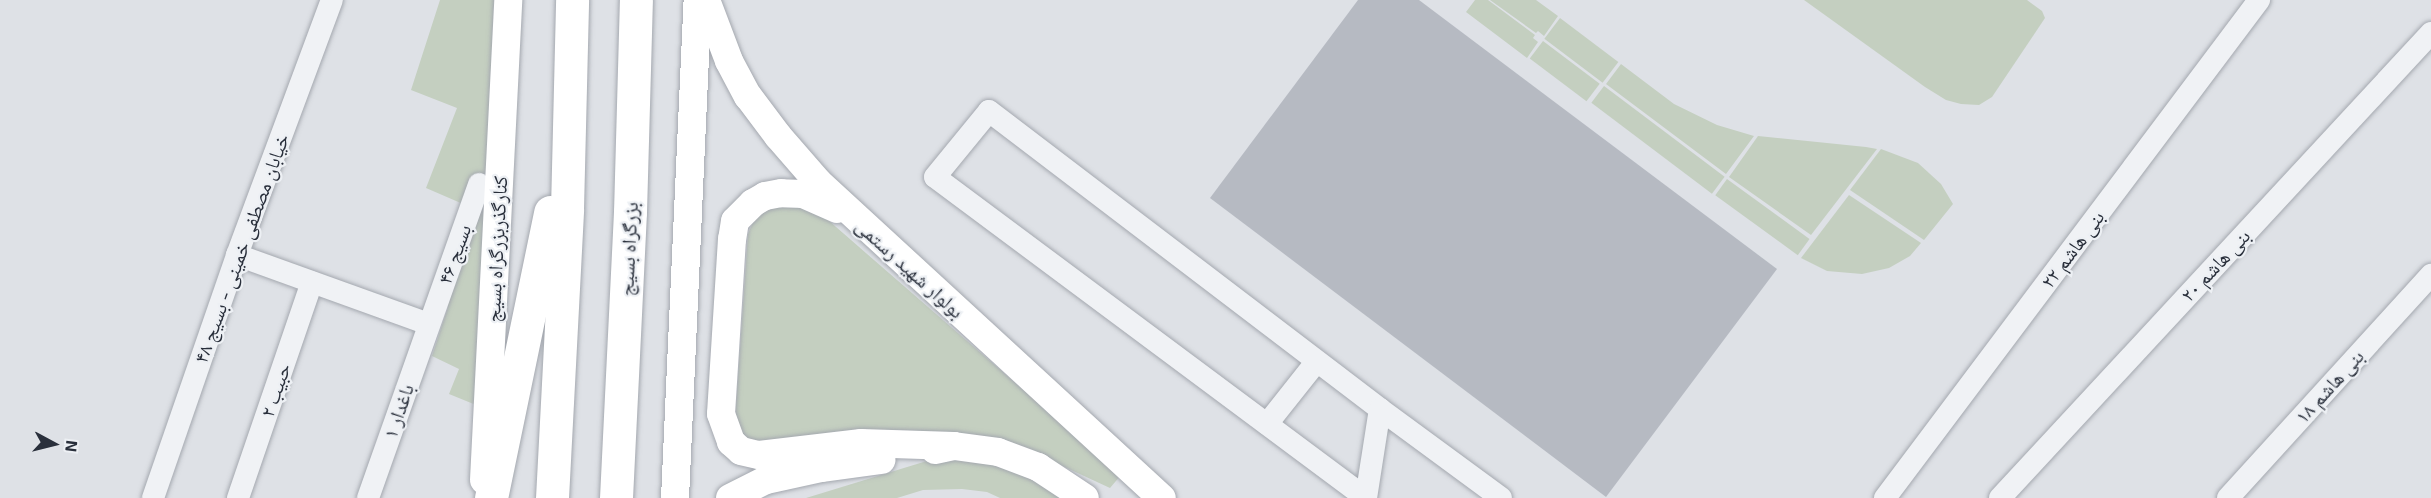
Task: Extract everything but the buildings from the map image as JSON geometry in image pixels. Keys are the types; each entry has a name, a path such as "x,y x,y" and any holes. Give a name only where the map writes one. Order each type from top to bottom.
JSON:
{"highway":[{"path":"552,498 570,113 572,0"},
{"name":"بزرگراه بسیج","path":"616,498 630,212 636,0"},
{"path":"491,498 570,113"}],"main road":[{"name":"کنارگذربزرگراه بسیج","path":"483,498 508,0"},
{"path":"675,498 698,0"},
{"name":"بولوار شهید رستمی","path":"706,0 729,61 748,96 777,136 850,214 1162,498"},
{"path":"850,214 804,194 781,193 765,196 753,203 735,221 721,414 731,442 741,451 759,455 861,443 954,446 998,452 1038,467 1085,498"},
{"path":"730,498 766,480 954,446"}],"street":[{"name":"خیابان مصطفی خمینی - بسیج ۴۸","path":"153,498 237,255 332,0"},
{"name":"بنی هاشم ۲۲","path":"1885,498 2259,0"},
{"name":"بنی هاشم ۲۰","path":"2000,498 2431,33"},
{"path":"1380,409 1366,498 935,177 989,111 1380,409 1501,498"},
{"name":"بسیج ۴۶","path":"429,324 479,184"},
{"path":"237,255 429,324"},
{"name":"بنی هاشم ۱۸","path":"2228,498 2431,275"},
{"name":"حبیب ۲","path":"238,498 312,282"},
{"name":"باغدار ۱","path":"368,498 429,324"},
{"path":"1267,424 1317,361"}],"green space":[{"path":"440,0 494,0 476,405 449,394 459,369 432,356 448,307 431,296 463,204 426,188 457,108 411,90"},
{"path":"1475,0 1488,0 1535,35 1533,38 1538,42 1527,58 1466,12"},
{"path":"1490,0 1536,0 1558,16 1544,36 1538,31 1536,33"},
{"path":"1804,0 2027,0 2042,11 2045,18 1992,97 1979,105 1961,104 1946,100 1925,87"},
{"path":"1560,18 1618,62 1603,83 1544,39"},
{"path":"1543,41 1600,84 1586,101 1530,59"},
{"path":"1621,64 1674,104 1717,125 1754,136 1726,174 1606,84"},
{"path":"1604,86 1725,177 1712,194 1591,103"},
{"path":"1758,136 1877,149 1811,235 1729,177"},
{"path":"1881,149 1918,163 1941,184 1953,204 1924,240 1850,190"},
{"path":"1727,179 1810,239 1798,255 1715,195"},
{"path":"1849,195 1921,243 1910,256 1889,268 1862,274 1827,271 1801,258"},
{"path":"793,201 820,213 1121,475 1110,488 1006,440 947,432 890,430 761,445 743,437 735,420 748,234 754,220 765,209"},
{"path":"971,458 1033,477 1064,498 1000,498 987,492 962,489 923,490 897,498 806,498 930,460"}]}
